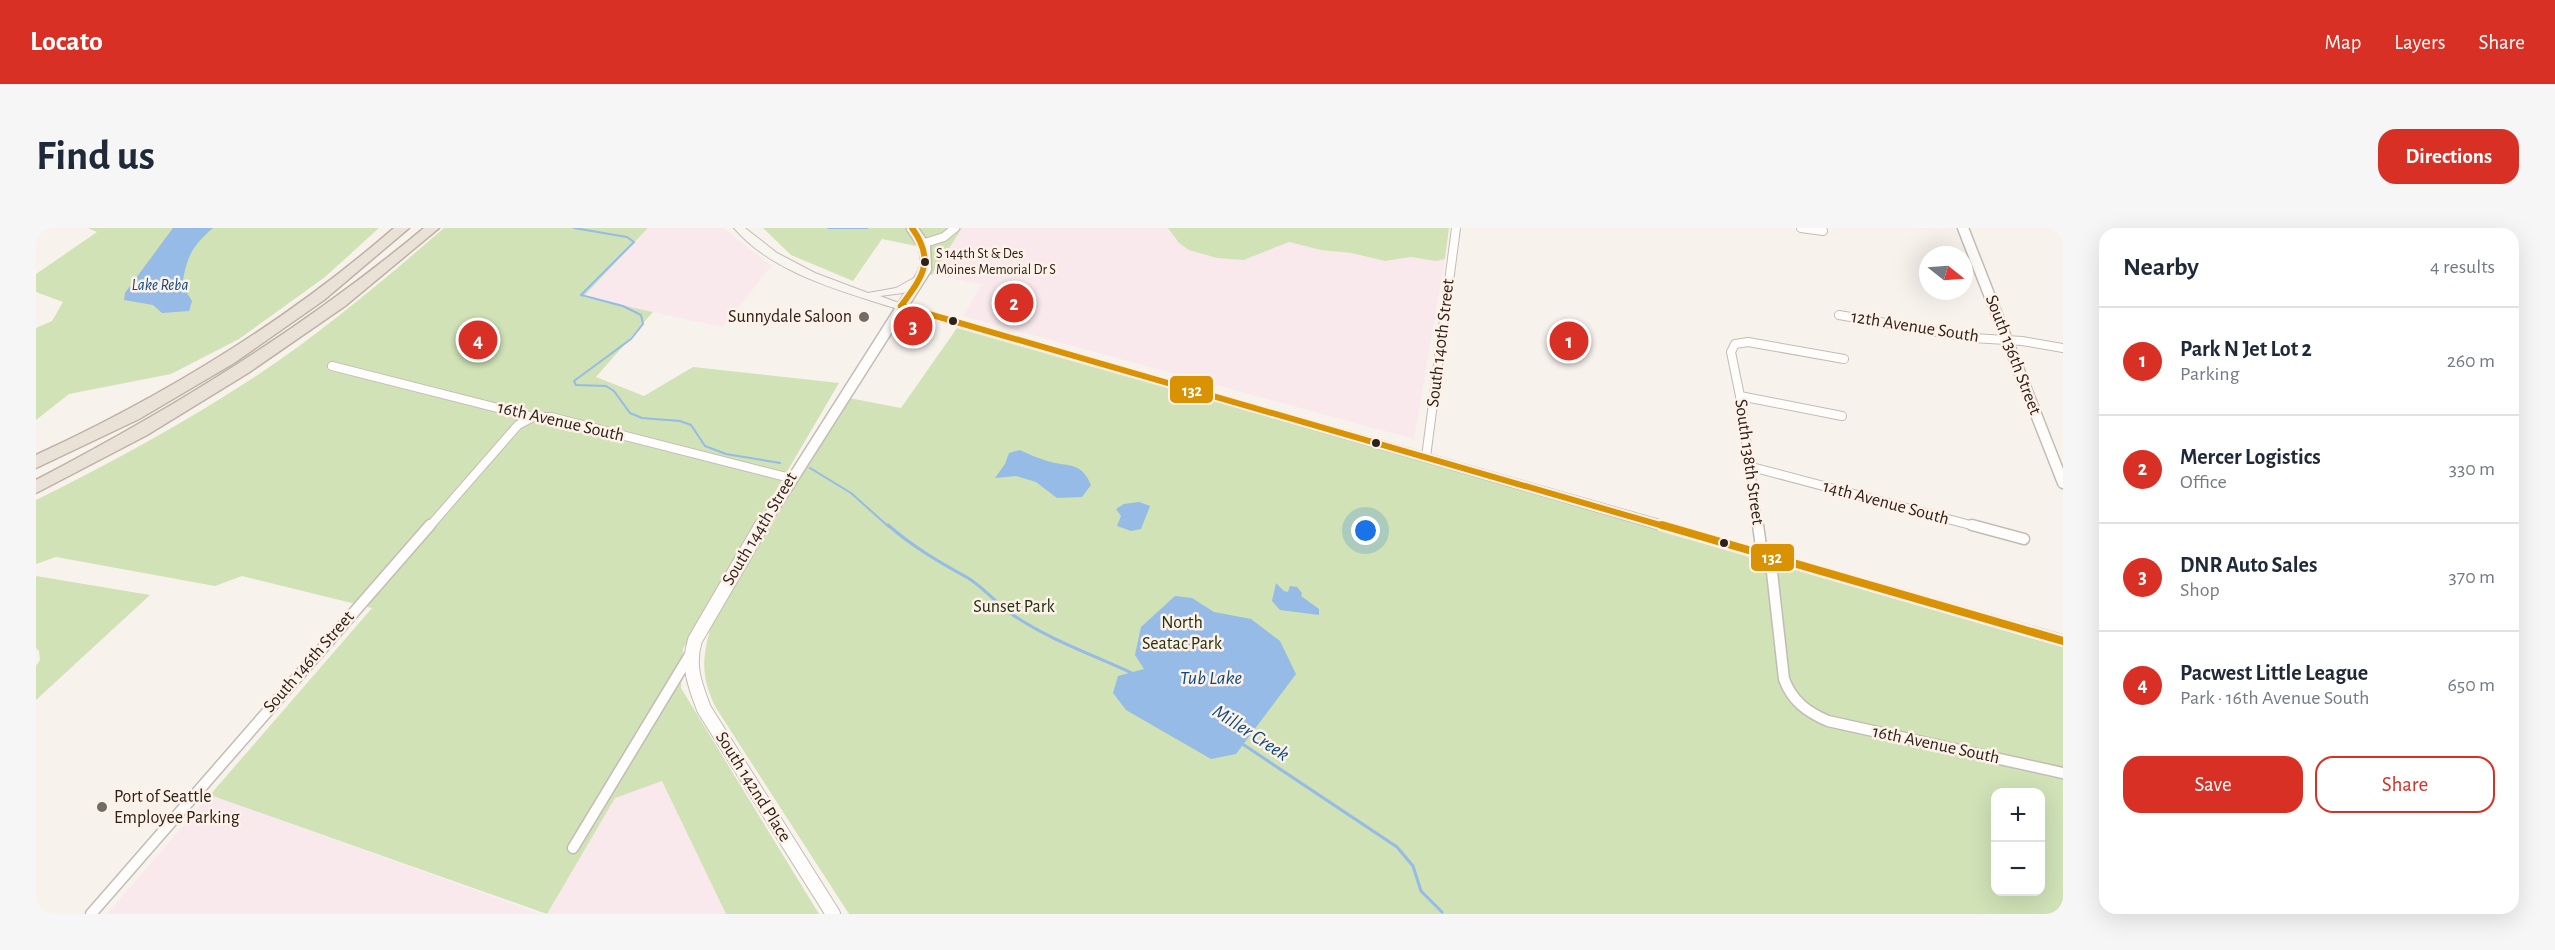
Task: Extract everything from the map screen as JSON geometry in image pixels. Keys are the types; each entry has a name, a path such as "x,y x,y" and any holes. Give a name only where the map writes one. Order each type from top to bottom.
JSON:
{"highway":[{"path":"301,310 390,228"},
{"path":"36,462 171,392 242,350 301,310 376,252 402,228"},
{"path":"349,294 416,228"},
{"path":"36,487 107,451 216,389 283,345 390,265 432,228"}],"main road":[{"path":"739,228 790,266 820,281 2063,641"},
{"path":"862,294 899,291 918,280"}],"street":[{"path":"912,228 925,243 944,237 955,228"},
{"name":"South 140th Street","path":"1426,457 1456,228"},
{"path":"1801,228 1823,231"},
{"name":"South 136th Street","path":"1963,228 2063,483"},
{"name":"South 144th Street","path":"573,848 691,653 703,624 790,478 918,280 928,260 925,243"},
{"name":"12th Avenue South","path":"1839,315 1973,338 2063,348"},
{"name":"South 138th Street","path":"1809,713 1795,702 1786,687 1772,572 1762,554 1740,396 1731,352 1735,344 1749,342 1844,359"},
{"name":"16th Avenue South","path":"332,366 533,417 551,417 790,478"},
{"path":"1740,396 1842,416"},
{"name":"South 146th Street","path":"91,914 518,425 533,417"},
{"name":"14th Avenue South","path":"1748,466 2024,539"},
{"name":"South 142nd Place","path":"691,653 691,672 704,709 833,914"},
{"name":"16th Avenue South","path":"1809,713 1845,725 2063,773"}],"shaded area":[{"path":"649,228 724,228 771,266 723,327 581,297"},
{"path":"962,228 1168,228 1179,243 1189,250 1217,258 1244,260 1289,242 1385,261 1411,257 1436,261 1445,259 1414,439 963,316 982,284 932,275"},
{"path":"662,780 726,914 547,914 615,798"},
{"path":"210,795 541,914 107,914"}],"green space":[{"path":"88,228 379,228 325,277 239,339 171,374 69,394 36,420 36,328 52,321 63,302 36,292 36,274 97,232"},
{"path":"444,228 648,228 583,297 653,312 596,377 644,396 693,367 839,383 683,649 681,688 819,914 726,914 662,781 615,798 547,914 210,795 372,608 242,576 215,586 56,557 36,564 36,500 151,440 286,356 377,285"},
{"path":"763,228 962,228 932,275 916,272 926,248 882,239 853,281 791,255"},
{"path":"1168,228 1449,228 1445,259 1436,261 1411,257 1385,261 1289,242 1244,260 1217,258 1189,250 1179,243"},
{"name":"North Seatac Park","path":"957,328 2063,645 2063,914 849,914 716,708 707,686 704,666 712,623 849,398 901,408"},
{"path":"36,576 150,595 36,700 36,666 40,660 39,651 36,648"}],"water":[{"name":"Lake Reba","path":"173,228 213,228 195,247 186,267 182,285 192,301 189,311 162,313 153,305 124,300 125,293"},
{"path":"1020,450 1047,461 1078,468 1091,485 1082,497 1057,498 1036,482 1016,476 995,478 1005,464 1009,453"},
{"path":"1139,502 1150,506 1141,529 1131,531 1117,526 1121,516 1116,509 1124,504"},
{"path":"1276,583 1288,592 1290,586 1297,587 1302,593 1301,596 1319,609 1319,615 1280,610 1272,601"},
{"name":"Tub Lake","path":"1175,596 1192,598 1214,612 1251,619 1280,641 1296,674 1236,754 1211,759 1126,710 1113,693 1118,676 1144,669 1135,655 1141,627"}],"waterway":[{"name":"Miller Creek","path":"574,228 627,237 634,242 581,295 623,306 641,315 643,324 631,339 574,381 576,385 606,386 614,391 630,413 642,418 680,421 691,425 705,446 726,454 780,463"},
{"path":"828,228 867,228"},
{"name":"Miller Creek","path":"810,468 851,493 889,527"},
{"name":"Miller Creek","path":"888,525 926,554 974,582 1024,622 1055,639 1134,674"},
{"name":"Miller Creek","path":"1241,743 1397,847 1413,866 1421,891 1442,912"}],"transit line":[{"name":"132","path":"901,306 920,277 926,259 920,239 912,228"},
{"name":"132","path":"901,306 2063,641"}],"place":[{"name":"S 144th St & Des Moines Memorial Dr S","path":"925,262"},
{"name":"Mercer Logistics","path":"1014,303"},
{"name":"Sunnydale Saloon","path":"864,317"},
{"name":"DNR Auto Sales","path":"913,326"},
{"name":"Pacwest Little League","path":"478,340"},
{"name":"Park N Jet Lot 2","path":"1569,341"},
{"name":"Port of Seattle Employee Parking","path":"102,807"}],"park label":[{"name":"Sunset Park","path":"1014,607"}]}
